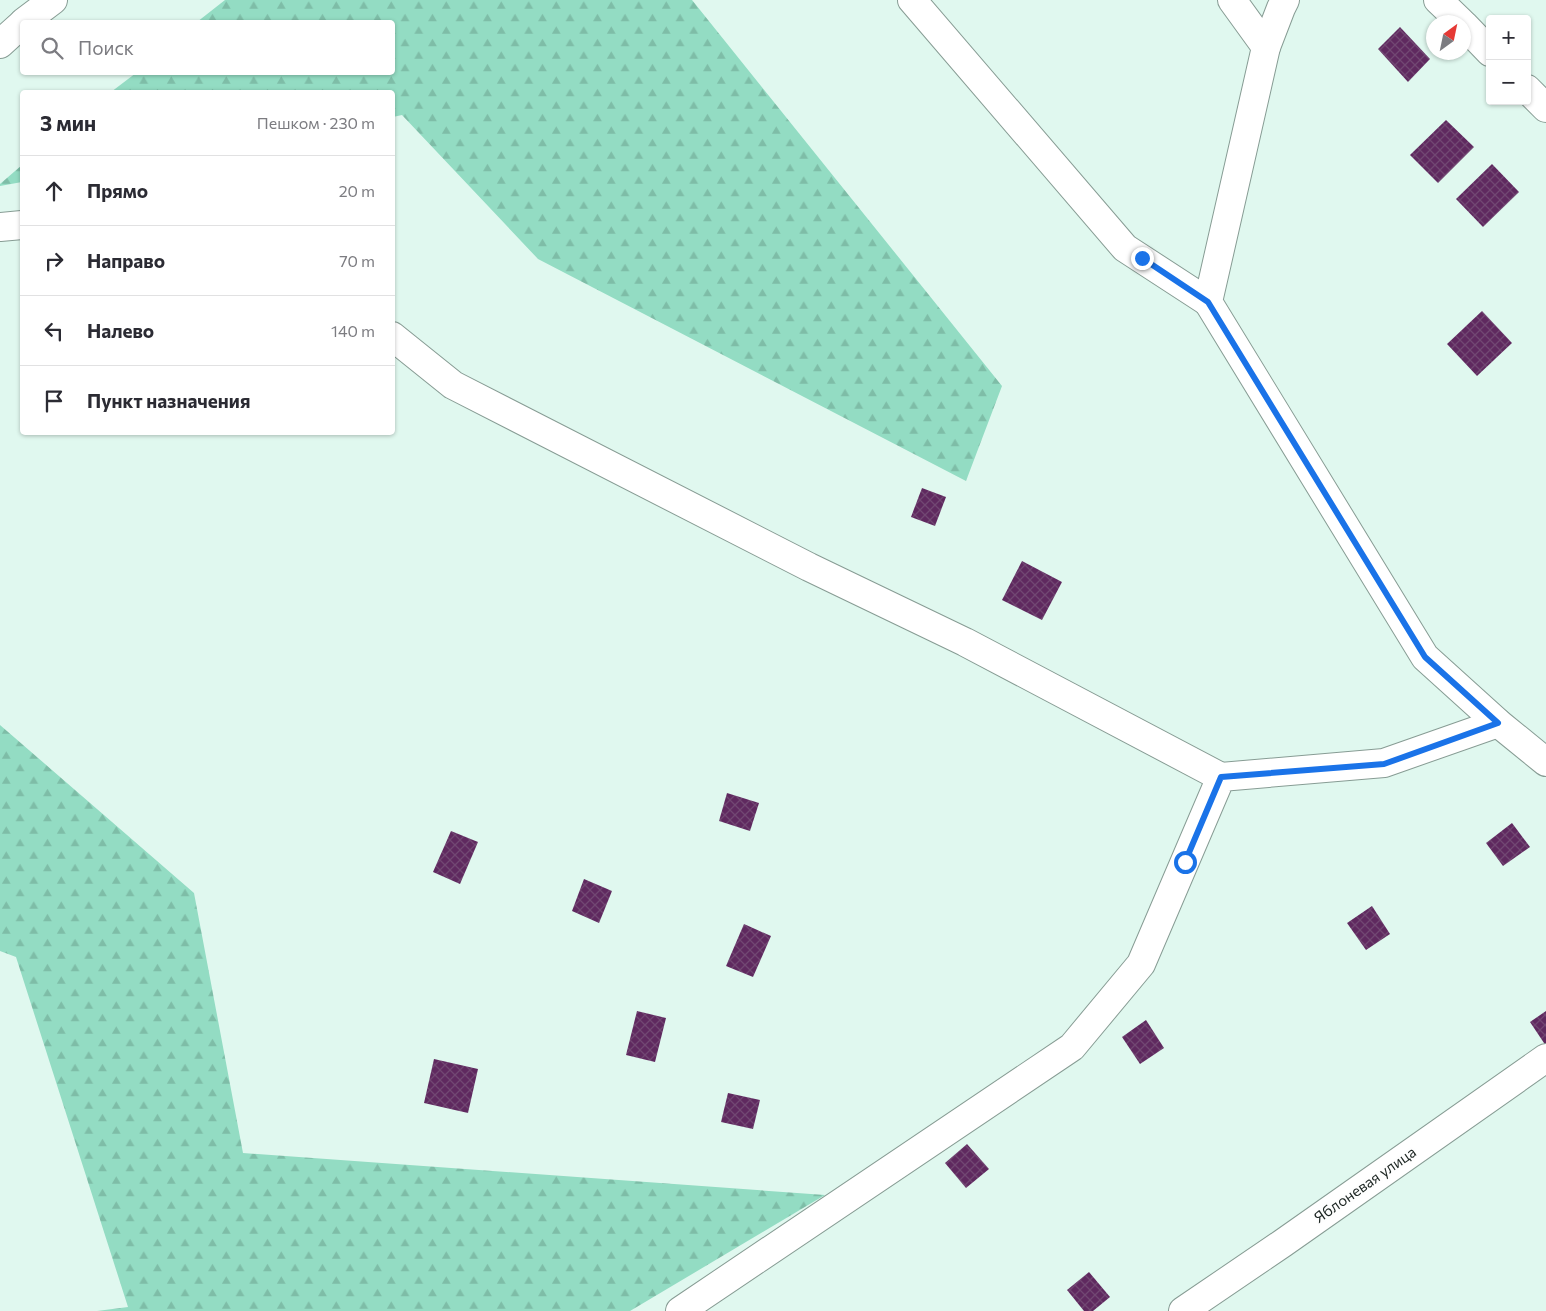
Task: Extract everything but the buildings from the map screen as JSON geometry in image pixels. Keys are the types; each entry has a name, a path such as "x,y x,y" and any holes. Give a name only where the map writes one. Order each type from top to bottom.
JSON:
{"street":[{"path":"27,20 53,0"},
{"path":"912,0 1125,248 1208,302 1425,657 1498,723 1546,762"},
{"path":"1232,0 1266,47"},
{"path":"1208,302 1266,47 1285,0"},
{"path":"1438,0 1454,15"},
{"path":"0,44 20,26"},
{"path":"1471,32 1486,48"},
{"path":"1531,93 1546,108"},
{"path":"0,227 20,225"},
{"path":"395,338 453,385 809,567 965,642 1221,777 1384,764 1498,723"},
{"path":"680,1311 1072,1047 1141,964 1221,777"},
{"name":"Яблоневая улица","path":"1183,1311 1546,1058"}],"green space":[{"path":"225,0 692,0 1002,386 966,481 538,259 402,115 395,117 395,90 114,90 133,75 395,75 395,20 200,20"},
{"path":"20,167 20,182 0,186"},
{"path":"0,725 194,893 243,1153 825,1195 630,1311 97,1311 128,1307 16,957 0,951"}],"route":[{"path":"1142,258 1208,302 1425,657 1498,723 1384,764 1221,777 1185,862"}]}
